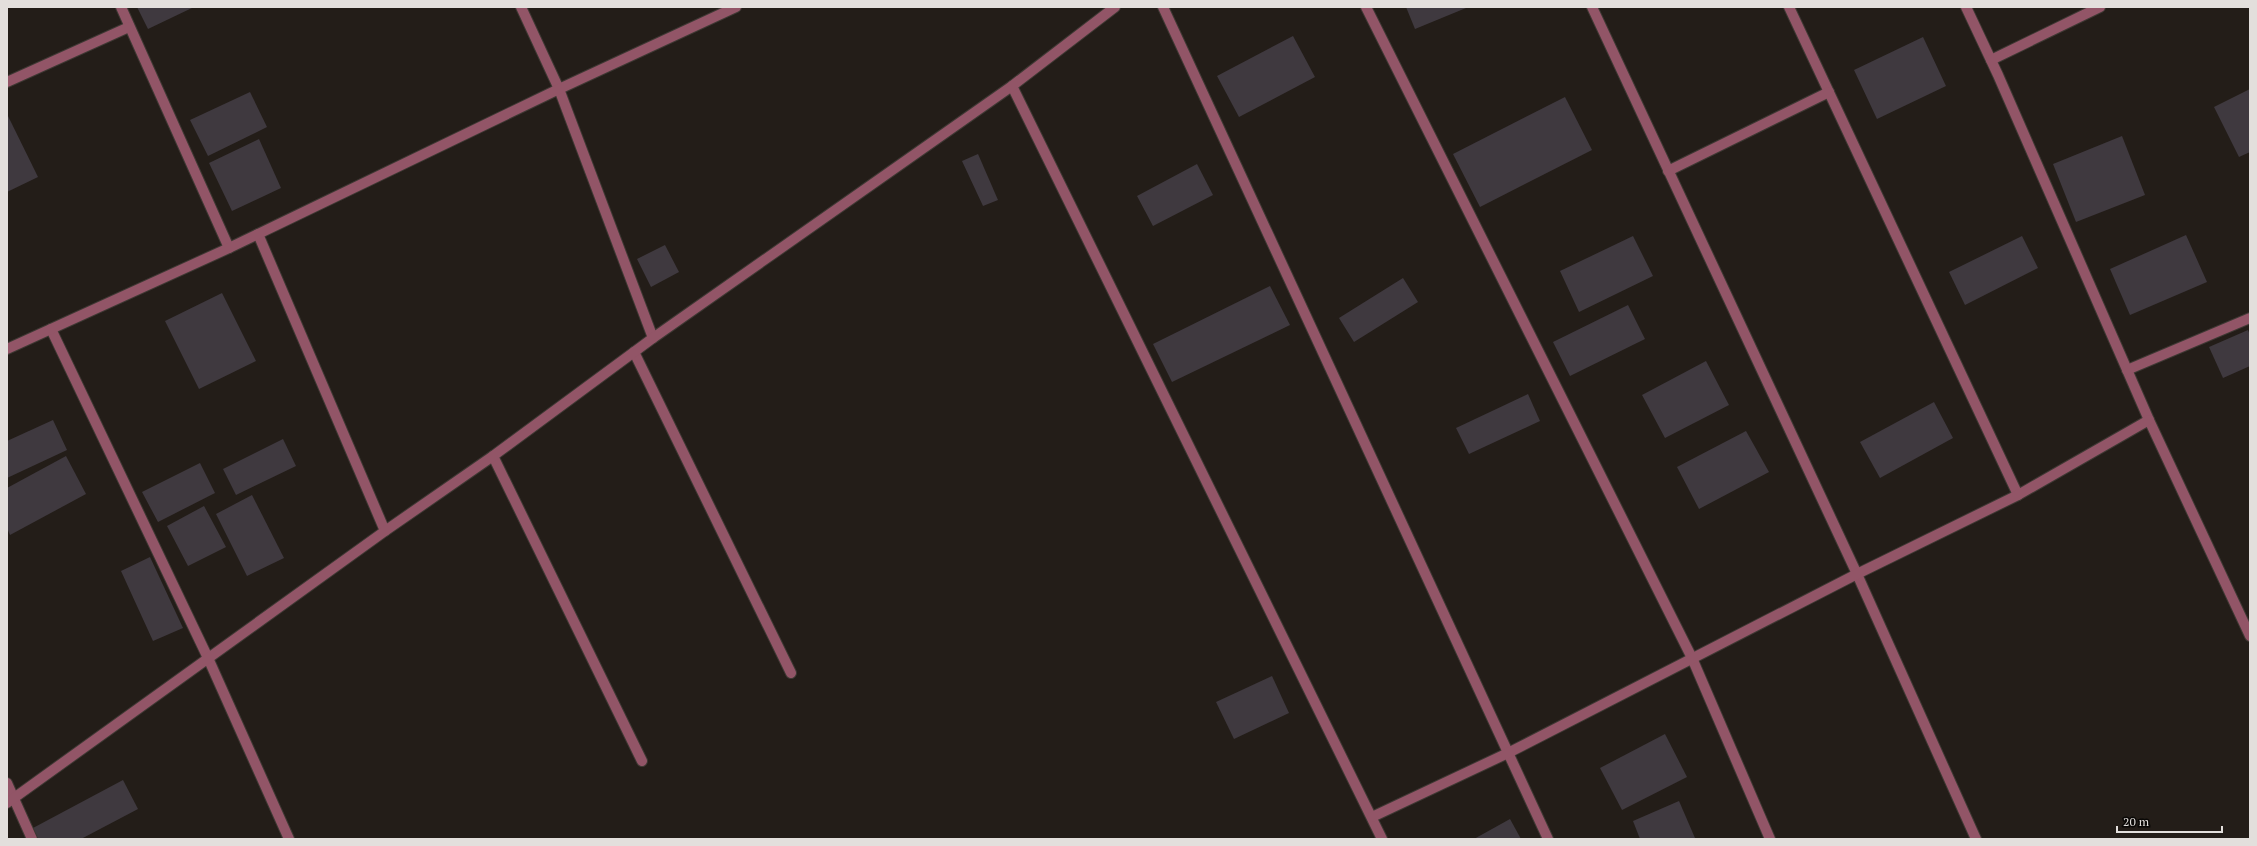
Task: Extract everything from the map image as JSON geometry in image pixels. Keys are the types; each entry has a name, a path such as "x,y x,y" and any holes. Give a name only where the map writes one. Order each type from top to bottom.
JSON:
{"street":[{"path":"121,7 229,248"},
{"path":"522,7 559,89 653,338"},
{"path":"7,349 229,248 559,89 736,7"},
{"path":"10,800 385,531 493,456 653,338 1012,86 1115,7"},
{"path":"1163,7 1548,839"},
{"path":"1366,7 1692,658 1770,839"},
{"path":"1592,7 1857,574 1976,839"},
{"path":"1789,7 2018,495"},
{"path":"1966,7 1991,60 2149,420 2250,636"},
{"path":"1991,60 2100,7"},
{"path":"7,82 129,27"},
{"path":"1012,86 1382,839"},
{"path":"1668,171 1829,92"},
{"path":"258,234 385,531"},
{"path":"2127,370 2250,318"},
{"path":"51,329 208,658 289,839"},
{"path":"634,352 791,672"},
{"path":"1372,817 1508,753 1857,574 2018,495 2149,420"},
{"path":"493,456 642,761"},
{"path":"7,783 10,800 32,839"}],"building":[{"path":"137,7 194,7 148,29"},
{"path":"1406,7 1466,7 1466,8 1415,29"},
{"path":"1293,36 1315,77 1239,117 1217,76"},
{"path":"1923,37 1946,86 1877,119 1854,70"},
{"path":"2250,89 2250,152 2239,157 2214,107"},
{"path":"250,92 267,127 208,156 190,120"},
{"path":"1565,97 1592,150 1480,207 1453,154"},
{"path":"7,114 38,177 7,192"},
{"path":"2122,136 2145,195 2076,222 2053,164"},
{"path":"259,139 281,188 232,211 209,163"},
{"path":"978,154 998,200 983,206 962,161"},
{"path":"1197,164 1213,195 1153,226 1137,196"},
{"path":"2186,235 2207,282 2130,315 2110,269"},
{"path":"1633,236 1653,276 1579,312 1560,271"},
{"path":"2022,236 2038,268 1965,305 1949,272"},
{"path":"665,245 679,272 651,287 637,259"},
{"path":"1403,278 1418,302 1354,342 1339,318"},
{"path":"1270,286 1290,325 1172,382 1153,344"},
{"path":"222,293 256,361 199,389 165,321"},
{"path":"1628,305 1645,339 1570,376 1553,342"},
{"path":"2248,330 2250,335 2250,366 2223,378 2209,347"},
{"path":"1706,361 1729,405 1665,438 1642,395"},
{"path":"1528,394 1540,421 1469,454 1456,428"},
{"path":"1934,402 1953,438 1880,478 1860,442"},
{"path":"53,420 67,450 7,478 7,441"},
{"path":"1746,431 1769,472 1699,509 1677,467"},
{"path":"283,439 296,466 236,495 223,469"},
{"path":"66,456 86,494 10,535 7,528 7,488"},
{"path":"200,463 215,493 158,522 142,492"},
{"path":"252,495 284,558 247,576 216,514"},
{"path":"204,506 226,547 188,566 167,526"},
{"path":"150,557 183,628 153,641 121,571"},
{"path":"1272,676 1289,713 1234,739 1216,702"},
{"path":"1665,734 1687,777 1622,810 1600,768"},
{"path":"123,780 138,809 81,839 38,839 33,828"},
{"path":"1679,801 1695,838 1640,839 1633,821"},
{"path":"1510,819 1521,839 1474,839"}]}
